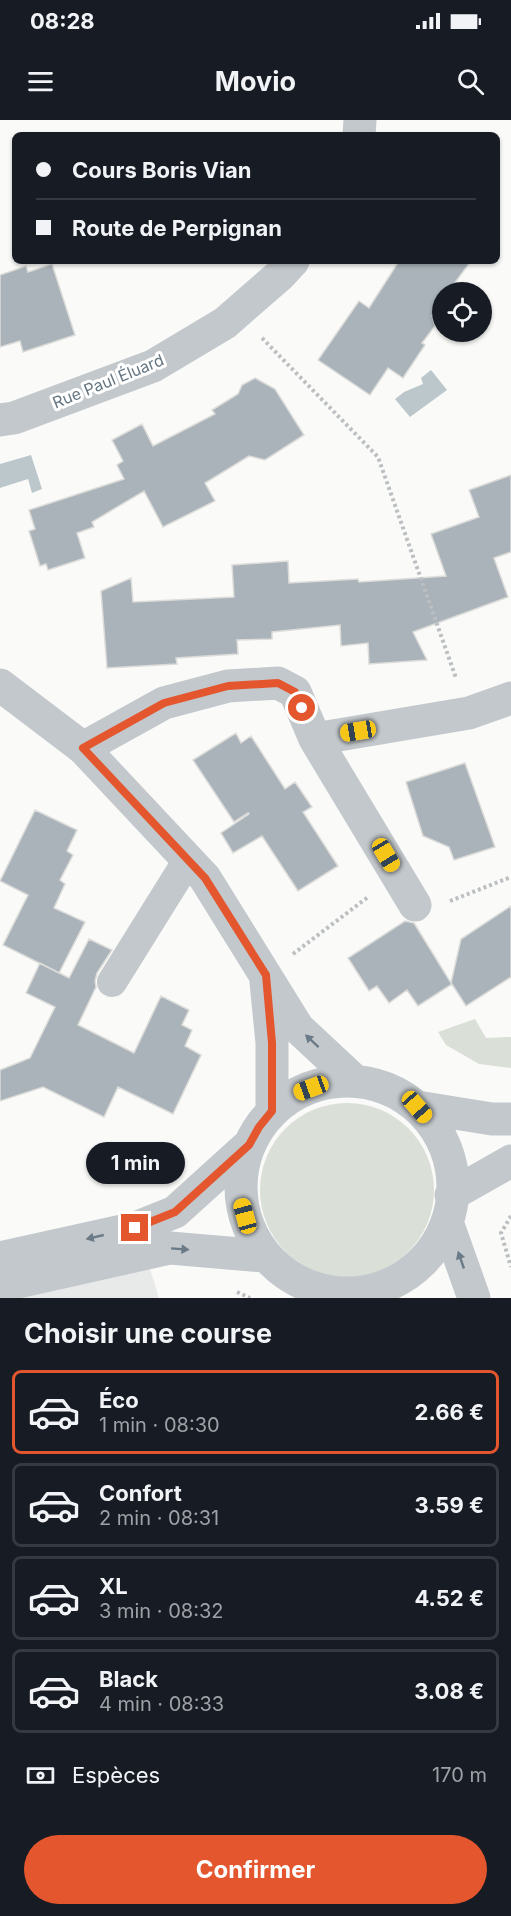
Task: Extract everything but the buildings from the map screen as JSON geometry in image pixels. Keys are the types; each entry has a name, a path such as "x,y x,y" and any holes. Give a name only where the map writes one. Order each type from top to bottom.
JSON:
{"street":[{"name":"Rue Paul Éluard","path":"0,420 14,418 153,366 225,323 290,264"},
{"path":"83,748 164,703 228,686 278,683 295,692 315,739 407,890"},
{"path":"0,685 83,748 205,878 298,1028 355,1081"},
{"path":"315,739 468,713 511,698"},
{"path":"112,982 188,860"},
{"path":"266,975 272,1043 272,1111"},
{"path":"355,1081 389,1089 417,1107 436,1129 448,1155 453,1183 449,1209 434,1248 414,1269 404,1291 356,1293 322,1291 291,1278 264,1256 249,1231 241,1202 241,1173 249,1145 259,1127 272,1111 296,1093 325,1083 355,1081"},
{"path":"417,1107 492,1119 511,1119"},
{"path":"0,1258 135,1228 175,1212 249,1145"},
{"path":"449,1209 511,1161"},
{"path":"449,1209 474,1298"},
{"path":"0,1286 170,1248 264,1256"}],"path":[{"path":"265,342 378,458 468,713"},
{"path":"266,975 407,890 449,901 511,877"},
{"path":"511,1216 501,1233 511,1268"}],"shaded area":[{"path":"431,370 447,390 410,417 395,399 404,392 423,384 421,378"},
{"path":"31,455 42,489 32,493 28,479 0,488 0,464"},
{"path":"475,1019 486,1038 511,1037 511,1068 479,1064 446,1045 438,1032"},
{"path":"347,1103 380,1110 395,1118 408,1129 419,1142 427,1157 434,1190 427,1223 419,1238 408,1251 395,1262 380,1270 347,1277 314,1270 299,1262 286,1251 275,1238 267,1223 260,1190 267,1157 275,1142 286,1129 299,1118 314,1110"},
{"path":"150,1269 159,1298 20,1298"}],"route":[{"path":"135,1228 175,1212 249,1145 259,1127 272,1111 272,1043 266,975 205,878 83,748 164,703 228,686 278,683 295,692 302,708"}]}
